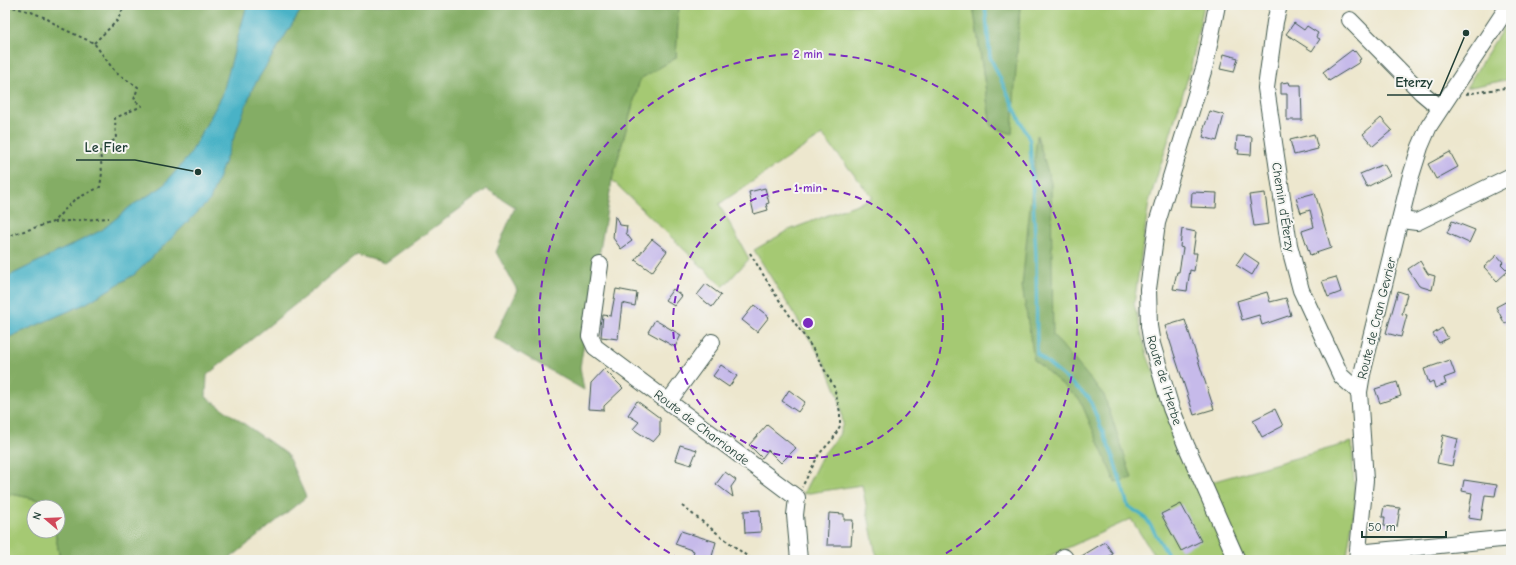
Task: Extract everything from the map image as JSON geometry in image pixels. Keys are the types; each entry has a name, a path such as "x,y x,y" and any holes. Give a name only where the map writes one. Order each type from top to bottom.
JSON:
{"street":[{"name":"Route de l'Herbe","path":"1217,5 1205,65 1157,223 1148,289 1148,326 1171,408 1237,560"},
{"name":"Chemin d'Éterzy","path":"1279,5 1275,22 1266,88 1289,245 1301,290 1341,376 1359,392"},
{"name":"Route de Cran Gevrier","path":"1357,556 1365,480 1359,392 1366,354 1401,220 1410,179 1420,147 1429,126 1508,5"},
{"path":"1350,20 1421,92 1444,103"},
{"path":"1401,220 1417,222 1511,176"},
{"name":"Route de Charrionde","path":"600,266 590,336 595,347 797,498"},
{"path":"669,401 712,342"},
{"path":"797,498 794,516 799,560"},
{"path":"1357,556 1511,538"}],"path":[{"path":"5,5 46,18 61,28 94,43 116,73 138,86 134,100 142,106 115,118 116,139 100,149 102,173 100,187 74,200 53,222"},
{"path":"94,43 117,21 125,5"},
{"path":"1444,103 1511,87"},
{"path":"5,237 53,222 109,218"},
{"path":"750,253 775,294 813,349 834,387 840,412 840,426 833,439 819,454 797,498"},
{"path":"682,506 752,560"}],"green space":[{"path":"5,5 247,5 222,96 189,156 162,187 131,206 102,230 5,278"},
{"path":"304,5 679,5 676,58 640,79 612,180 580,367 584,390 494,338 517,290 496,252 515,207 487,189 385,263 357,255 207,375 206,397 287,454 306,497 228,560 60,560 56,539 66,539 66,499 35,499 11,494 5,498 5,339 85,304 135,274 210,200 253,87"},
{"path":"679,5 973,5 991,126 1011,133 1020,5 1204,5 1190,71 1149,202 1134,304 1147,355 1197,486 1352,442 1355,506 1346,560 1157,560 1131,519 1041,560 879,560 875,550 862,485 803,494 822,456 839,435 843,423 839,398 827,367 754,250 789,230 873,198 822,135 719,204 749,259 723,287 612,180 640,79 676,58"},
{"path":"973,5 1020,5 1012,134 991,126"},
{"path":"1511,15 1511,79 1466,88"},
{"path":"1037,135 1051,183 1053,335 1104,395 1132,478 1115,482 1080,400 1034,360 1022,286"},
{"path":"11,494 35,499 26,499 26,539 56,539 60,560 5,560 5,498"}],"water":[{"path":"247,5 304,5 253,87 210,200 135,274 85,304 5,339 5,278 102,230 131,206 162,187 189,156 222,96"}],"building":[{"path":"1294,23 1304,30 1307,26 1318,33 1316,37 1320,39 1312,51 1286,34"},
{"path":"1352,50 1354,52 1355,51 1361,59 1359,60 1360,62 1329,81 1323,72"},
{"path":"1224,54 1238,58 1234,72 1220,69"},
{"path":"1289,82 1290,85 1301,85 1302,120 1287,120 1287,94 1281,94 1281,83"},
{"path":"1210,111 1224,115 1217,141 1203,137 1205,131 1203,131"},
{"path":"1381,118 1392,130 1373,146 1363,134"},
{"path":"1314,134 1318,149 1294,155 1290,140"},
{"path":"1237,136 1252,137 1251,155 1238,154 1239,150 1236,149"},
{"path":"1450,152 1458,167 1436,179 1428,164"},
{"path":"1384,164 1390,175 1367,187 1360,174"},
{"path":"765,188 769,203 766,204 768,210 754,214 749,192"},
{"path":"1192,192 1217,193 1216,208 1191,207"},
{"path":"1265,193 1269,224 1254,226 1249,195"},
{"path":"1315,193 1331,248 1310,255 1302,231 1314,227 1310,210 1301,213 1296,198"},
{"path":"615,216 620,225 627,226 626,233 632,241 621,249 613,238"},
{"path":"1452,221 1475,230 1469,243 1447,233"},
{"path":"1182,229 1196,232 1193,253 1197,253 1194,271 1190,270 1187,291 1173,289 1177,272 1179,272 1183,248 1180,247"},
{"path":"652,239 667,251 652,272 635,260"},
{"path":"1244,253 1259,263 1252,275 1236,265"},
{"path":"1497,255 1503,262 1501,264 1508,271 1497,281 1484,267"},
{"path":"1420,261 1428,274 1435,276 1432,290 1419,286 1408,269"},
{"path":"1336,277 1341,292 1328,297 1322,281"},
{"path":"706,284 721,295 712,307 697,295"},
{"path":"616,289 637,293 635,306 622,303 618,339 601,337 603,315 611,316"},
{"path":"673,289 682,296 674,306 665,300"},
{"path":"1398,291 1407,294 1402,314 1407,315 1401,337 1386,333"},
{"path":"1267,292 1270,302 1286,298 1291,315 1262,325 1259,315 1242,320 1237,301"},
{"path":"1511,299 1511,320 1505,324 1496,307"},
{"path":"754,305 769,317 757,332 742,320"},
{"path":"655,320 681,335 675,347 648,332"},
{"path":"1185,320 1214,409 1194,415 1165,326"},
{"path":"1442,328 1448,338 1439,343 1433,334"},
{"path":"1450,360 1455,374 1444,378 1446,384 1435,388 1433,381 1429,383 1424,369"},
{"path":"721,365 737,376 729,387 713,376"},
{"path":"604,369 623,388 604,406 604,410 589,409 591,383"},
{"path":"1397,382 1401,396 1380,403 1375,389"},
{"path":"789,390 805,402 798,412 782,401"},
{"path":"637,401 660,418 660,434 653,442 633,429 639,422 628,415"},
{"path":"1275,409 1283,426 1262,437 1253,420"},
{"path":"767,425 796,448 781,463 768,450 762,458 749,445"},
{"path":"1443,435 1458,439 1452,466 1437,463"},
{"path":"680,445 697,450 691,465 675,460"},
{"path":"725,472 736,480 731,487 733,497 716,484"},
{"path":"1464,480 1497,485 1495,496 1485,495 1481,520 1468,518 1472,493 1462,491"},
{"path":"1181,504 1201,541 1181,551 1161,514"},
{"path":"1384,506 1400,508 1397,527 1384,526 1385,517 1382,517"},
{"path":"760,510 761,532 745,533 744,511"},
{"path":"829,513 844,514 844,520 853,520 851,545 827,545"},
{"path":"681,531 716,542 711,560 707,560 693,554 694,551 675,544"},
{"path":"1105,542 1113,554 1108,557 1110,560 1075,560"}],"waterway":[{"path":"985,5 990,57 1030,141 1036,255 1037,354 1089,398 1113,457 1128,506 1146,518 1171,560"}],"place":[{"name":"Eterzy","path":"1466,33"},
{"name":"Le Fier","path":"198,172"}]}
